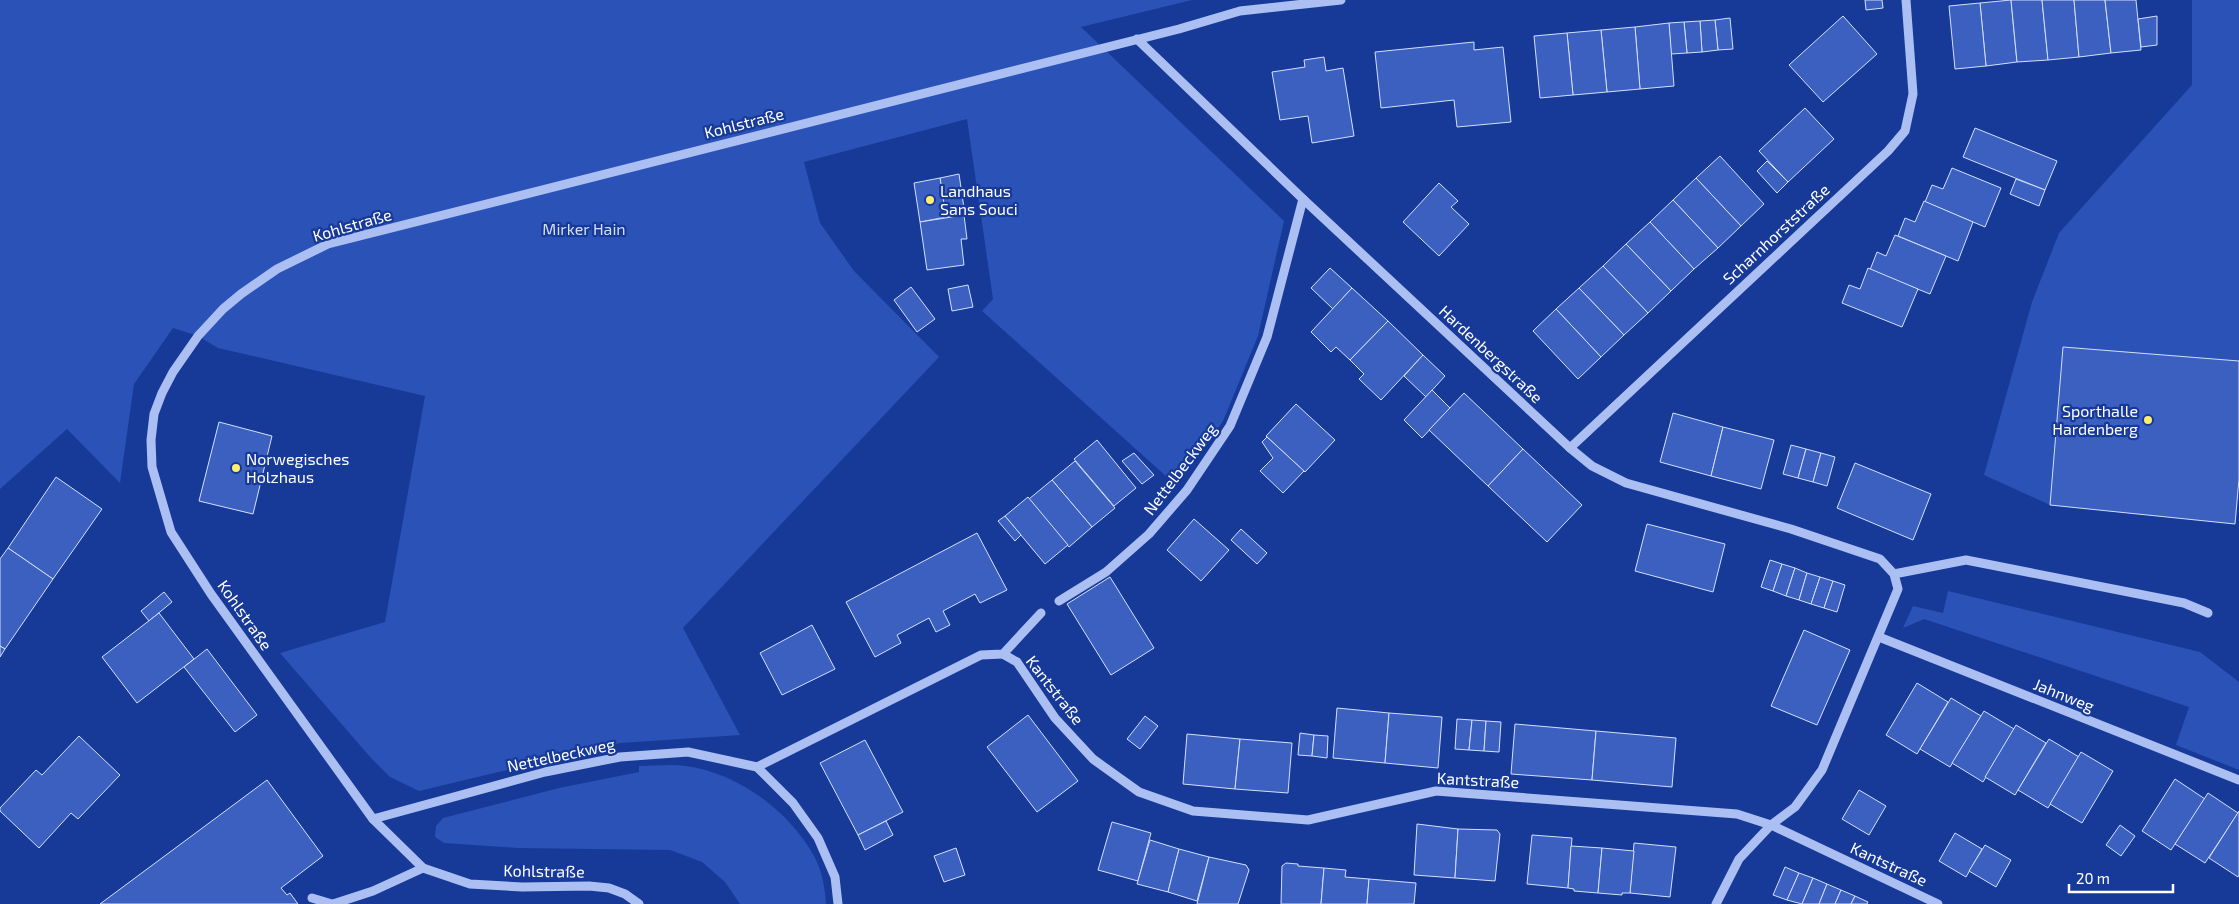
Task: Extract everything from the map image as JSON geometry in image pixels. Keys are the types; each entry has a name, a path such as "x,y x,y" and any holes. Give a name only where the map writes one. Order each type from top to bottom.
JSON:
{"street":[{"name":"Kohlstraße","path":"639,904 625,894 609,888 470,884 423,868 373,819 210,594 171,532 152,467 151,440 154,414 162,394 185,353 223,309 259,280 328,244 1137,39 1240,11 1341,0"},
{"name":"Scharnhorststraße","path":"1570,448 1881,158 1905,131 1913,94 1906,0"},
{"name":"Hardenbergstraße","path":"1137,39 1303,199 1570,448 1592,466 1626,483 1791,529 1880,559 1894,574"},
{"name":"Nettelbeckweg","path":"1059,601 1106,572 1149,534 1187,490 1230,426 1267,337 1303,199"},
{"path":"1716,904 1739,859 1771,825 1795,806 1822,770 1898,589 1894,574 1966,560 2184,603 2208,613"},
{"path":"838,904 835,877 818,838 793,803 757,767 981,655 1003,654 1041,612"},
{"name":"Jahnweg","path":"1879,637 2239,780"},
{"name":"Kantstraße","path":"1003,654 1017,662 1055,718 1093,759 1139,792 1192,811 1308,820 1436,791 1737,814 1771,825 1938,904"},
{"name":"Nettelbeckweg","path":"373,819 544,772 620,757 688,752 757,767"},
{"path":"312,898 333,904 373,891 423,868"}],"green space":[{"name":"Mirker Hain","path":"0,0 1192,0 1081,27 1284,221 1258,336 1223,421 1177,486 982,311 993,299 967,119 804,162 820,223 854,271 939,357 683,628 740,735 620,743 419,791 390,777 371,758 280,653 385,622 425,396 218,348 198,336 173,328 134,384 120,483 67,429 0,489"},
{"path":"2192,0 2239,0 2239,361 2063,347 2050,505 1984,475 2032,302 2059,233 2192,85"},
{"path":"1948,591 2200,652 2239,682 2239,770 2176,745 2189,707 1924,619 1903,628 1913,606 1943,613"},
{"path":"680,765 705,770 743,786 760,797 791,824 814,856 823,879 826,904 740,904 725,882 702,862 670,850 518,848 444,843 435,837 436,826 443,818 559,788 639,772 639,766"}],"building":[{"path":"1865,0 1882,0 1883,8 1866,10"},
{"path":"2011,0 2017,62 1986,66 1980,3"},
{"path":"2011,0 2042,0 2048,60 2017,62"},
{"path":"2042,0 2074,0 2079,57 2048,60"},
{"path":"2074,0 2105,0 2111,53 2079,57"},
{"path":"2105,0 2136,0 2141,50 2111,53"},
{"path":"1980,3 1986,66 1955,69 1949,6"},
{"path":"1843,16 1877,54 1823,102 1789,65"},
{"path":"2157,16 2157,45 2141,47 2138,19"},
{"path":"1730,18 1733,49 1718,50 1715,20"},
{"path":"1715,20 1718,50 1702,52 1700,21"},
{"path":"1700,21 1702,52 1687,53 1684,22"},
{"path":"1684,22 1687,53 1671,54 1669,23"},
{"path":"1669,23 1674,86 1640,89 1635,27"},
{"path":"1635,27 1640,89 1607,92 1601,30"},
{"path":"1601,30 1607,92 1573,95 1567,33"},
{"path":"1567,33 1573,95 1540,98 1534,36"},
{"path":"1474,42 1474,50 1503,47 1511,122 1457,127 1454,100 1381,108 1375,52"},
{"path":"1324,57 1326,71 1343,68 1354,136 1312,143 1308,116 1280,120 1272,72 1305,67 1304,60"},
{"path":"1805,108 1834,139 1788,182 1759,151"},
{"path":"1975,128 2057,161 2045,190 1963,157"},
{"path":"1720,156 1764,204 1741,226 1696,178"},
{"path":"1767,161 1788,182 1777,193 1757,171"},
{"path":"1952,168 2001,188 1985,227 1925,202 1932,185 1943,189"},
{"path":"959,174 965,215 946,217 940,178"},
{"name":"Landhaus Sans Souci","path":"940,178 946,217 920,222 914,183"},
{"path":"1696,178 1741,226 1718,248 1673,200"},
{"path":"2016,179 2045,190 2039,206 2010,194"},
{"path":"1439,183 1458,201 1451,207 1469,224 1439,256 1403,222"},
{"path":"1673,200 1718,248 1694,269 1650,222"},
{"path":"1924,201 1973,222 1958,261 1898,236 1905,218 1915,222"},
{"path":"964,215 967,239 961,239 964,265 927,270 920,222"},
{"path":"1650,222 1694,269 1671,291 1626,244"},
{"path":"1895,235 1946,256 1930,294 1870,270 1877,252 1886,256"},
{"path":"1626,244 1671,291 1648,313 1603,266"},
{"path":"1603,266 1648,313 1624,335 1579,288"},
{"path":"1330,268 1352,288 1333,309 1311,288"},
{"path":"1868,268 1918,289 1902,327 1842,303 1849,285 1860,289"},
{"path":"968,285 973,307 952,311 948,289"},
{"path":"911,287 935,319 917,332 894,300"},
{"path":"1352,288 1388,321 1350,360 1336,347 1331,352 1311,332"},
{"path":"1579,288 1624,335 1601,357 1556,309"},
{"path":"1556,309 1601,357 1578,379 1533,331"},
{"path":"1388,321 1423,355 1381,400 1359,379 1364,374 1350,360"},
{"name":"Sporthalle Hardenberg","path":"2063,347 2239,361 2239,479 2235,524 2050,505"},
{"path":"1423,355 1445,376 1426,397 1404,376"},
{"path":"1432,390 1450,408 1422,438 1404,420"},
{"path":"1464,393 1523,449 1488,486 1429,430"},
{"path":"1296,404 1335,440 1305,472 1266,436"},
{"path":"1673,413 1723,427 1711,476 1660,462"},
{"name":"Norwegisches Holzhaus","path":"219,422 272,436 253,514 199,501"},
{"path":"1723,427 1774,440 1761,489 1711,476"},
{"path":"1267,437 1304,471 1283,493 1260,471 1273,458 1262,442"},
{"path":"1097,440 1136,488 1114,506 1074,459"},
{"path":"1791,445 1806,449 1798,478 1783,474"},
{"path":"1523,449 1582,505 1547,542 1488,486"},
{"path":"1806,449 1821,453 1813,482 1798,478"},
{"path":"1134,453 1154,475 1142,484 1122,461"},
{"path":"1821,453 1835,457 1827,486 1813,482"},
{"path":"1075,461 1115,508 1092,527 1052,480"},
{"path":"1855,463 1931,494 1913,540 1837,508"},
{"path":"56,477 102,509 53,579 8,548"},
{"path":"1052,480 1092,527 1069,547 1029,499"},
{"path":"1028,497 1068,545 1045,564 1005,516"},
{"path":"1005,516 1021,535 1015,541 998,521"},
{"path":"1194,519 1229,550 1201,581 1167,550"},
{"path":"1647,524 1725,544 1713,592 1635,571"},
{"path":"1241,529 1267,553 1257,564 1231,540"},
{"path":"977,533 1007,590 980,603 975,594 943,611 950,625 936,632 929,618 897,635 901,643 875,657 846,602"},
{"path":"8,548 53,579 5,649 0,646 0,559"},
{"path":"1770,560 1782,564 1773,591 1761,587"},
{"path":"1782,564 1795,568 1786,596 1773,591"},
{"path":"1795,568 1807,573 1799,600 1786,596"},
{"path":"1807,573 1820,577 1811,604 1799,600"},
{"path":"1110,577 1154,648 1111,675 1067,604"},
{"path":"1820,577 1833,581 1824,608 1811,604"},
{"path":"1833,581 1845,585 1837,612 1824,608"},
{"path":"164,592 172,602 149,621 141,611"},
{"path":"159,613 194,659 137,703 102,657"},
{"path":"812,625 835,669 782,695 760,653"},
{"path":"1804,630 1850,650 1817,725 1771,706"},
{"path":"0,646 5,649 0,657"},
{"path":"207,649 257,715 235,732 184,667"},
{"path":"1917,683 1948,702 1917,754 1886,735"},
{"path":"1951,698 1981,716 1950,767 1920,749"},
{"path":"1337,708 1389,713 1385,763 1333,758"},
{"path":"1984,711 2014,729 1983,782 1952,763"},
{"path":"1389,713 1442,717 1438,768 1385,763"},
{"path":"1028,715 1078,781 1037,812 987,747"},
{"path":"1145,716 1158,726 1140,749 1127,739"},
{"path":"1457,719 1472,720 1469,750 1455,749"},
{"path":"1472,720 1486,721 1484,751 1469,750"},
{"path":"1486,721 1501,722 1499,752 1484,751"},
{"path":"1515,724 1596,731 1592,780 1511,774"},
{"path":"2016,725 2046,743 2015,795 1985,777"},
{"path":"1596,731 1676,738 1672,787 1592,780"},
{"path":"1300,733 1314,735 1312,756 1298,755"},
{"path":"1187,734 1240,739 1235,789 1183,784"},
{"path":"1314,735 1328,736 1327,758 1312,756"},
{"path":"79,736 120,775 78,819 71,813 39,848 0,811 0,808 36,770 42,775"},
{"path":"1240,739 1292,743 1288,793 1235,789"},
{"path":"2049,739 2079,757 2048,808 2018,790"},
{"path":"865,740 903,812 858,835 820,763"},
{"path":"2081,752 2113,771 2082,823 2050,804"},
{"path":"2175,779 2205,799 2171,850 2142,831"},
{"path":"267,780 323,856 281,888 287,895 290,893 298,904 100,904"},
{"path":"1859,790 1886,806 1869,835 1842,819"},
{"path":"2208,793 2238,813 2205,863 2175,844"},
{"path":"2239,811 2239,875 2238,877 2209,858"},
{"path":"886,821 893,835 865,850 858,835"},
{"path":"1112,822 1151,833 1138,881 1098,870"},
{"path":"1417,824 1458,829 1455,878 1414,875"},
{"path":"2120,825 2135,836 2121,856 2106,845"},
{"path":"1458,829 1497,830 1500,834 1495,881 1455,878"},
{"path":"1955,833 1982,849 1966,877 1939,861"},
{"path":"1532,835 1572,838 1568,888 1527,884"},
{"path":"1150,840 1179,849 1168,892 1137,884"},
{"path":"1634,843 1676,847 1670,897 1630,893"},
{"path":"1985,845 2011,860 1996,887 1969,871"},
{"path":"1571,846 1602,848 1598,893 1574,891 1574,889 1568,888"},
{"path":"956,848 965,875 944,882 934,856"},
{"path":"1602,848 1634,851 1630,893 1622,893 1622,895 1598,893"},
{"path":"1179,849 1209,857 1197,901 1168,892"},
{"path":"1209,857 1246,865 1249,870 1238,904 1197,904"},
{"path":"1286,863 1324,868 1321,904 1281,904 1282,866"},
{"path":"1785,867 1799,873 1787,900 1773,895"},
{"path":"1324,868 1346,870 1345,877 1369,879 1367,904 1321,904"},
{"path":"1799,873 1813,878 1802,904 1787,900"},
{"path":"1813,878 1827,884 1819,904 1802,904"},
{"path":"1369,879 1416,883 1414,904 1367,904"},
{"path":"1827,884 1841,890 1835,904 1819,904"},
{"path":"1841,890 1855,896 1851,904 1835,904"},
{"path":"1855,896 1868,902 1867,904 1851,904"}],"place":[{"name":"Landhaus Sans Souci","path":"930,200"},
{"name":"Sporthalle Hardenberg","path":"2148,420"},
{"name":"Norwegisches Holzhaus","path":"236,468"}]}
